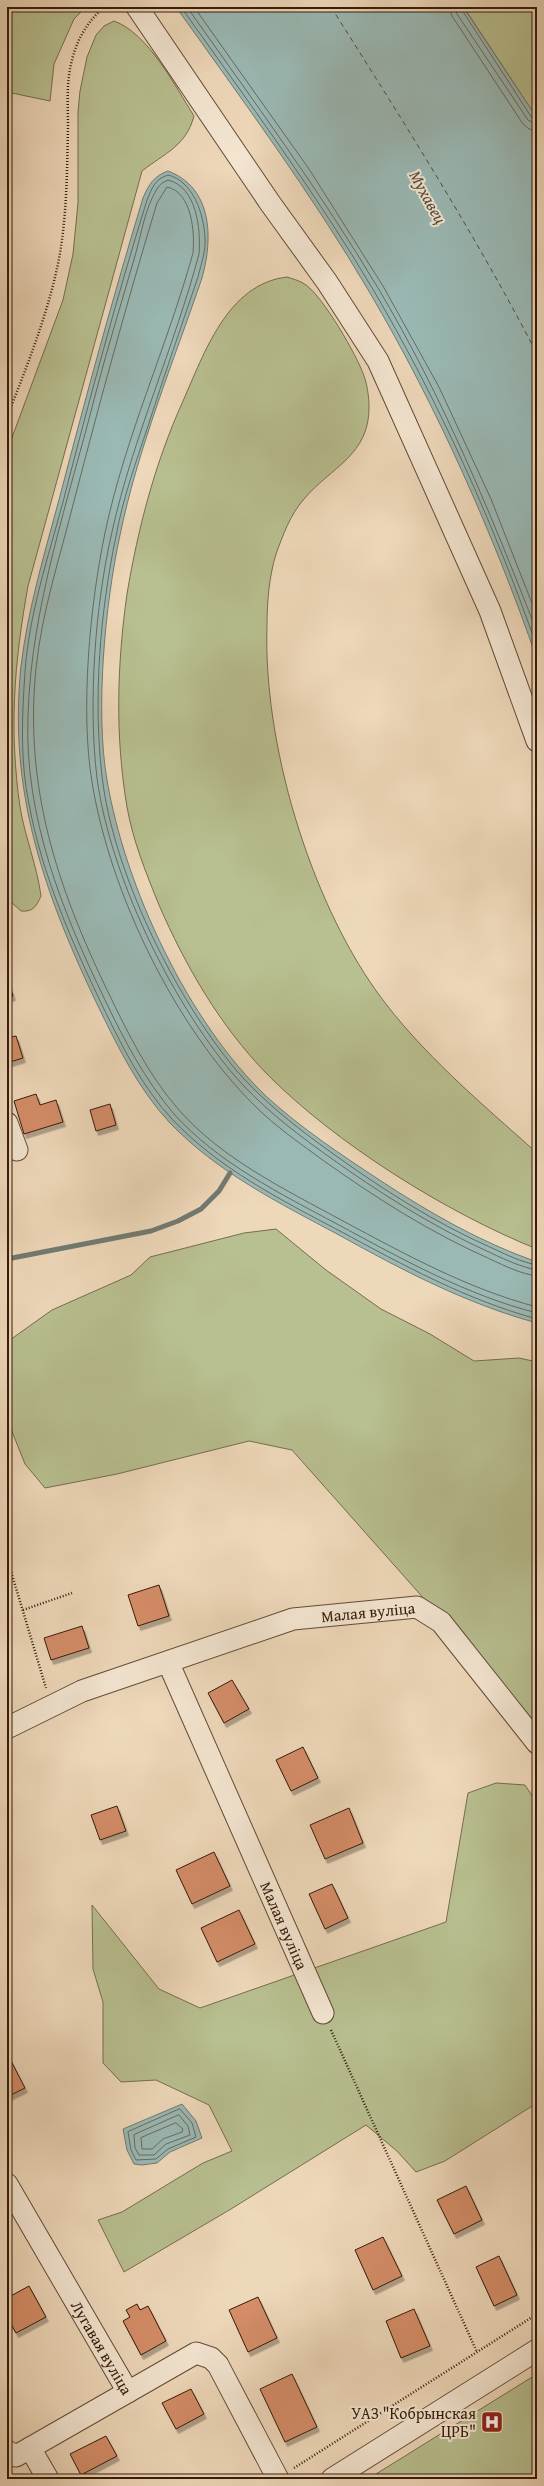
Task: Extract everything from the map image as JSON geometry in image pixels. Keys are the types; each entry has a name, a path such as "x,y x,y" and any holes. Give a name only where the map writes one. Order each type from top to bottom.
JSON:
{"street":[{"path":"137,7 266,197 327,282 378,361 490,612 537,741"},
{"path":"7,1124 17,1150"},
{"name":"Малая вуліца","path":"7,1728 82,1691 293,1619 417,1607 441,1622 537,1743"},
{"name":"Малая вуліца","path":"168,1662 323,2013"},
{"name":"Лугавая вуліца","path":"7,2184 128,2392 196,2353 211,2358 218,2365 278,2479"},
{"path":"332,2479 537,2350"},
{"path":"48,2479 18,2452 128,2392"}],"path":[{"path":"7,417 45,312 58,260 66,201 68,87 72,60 81,36 94,16 104,7"},
{"path":"7,1558 51,1706"},
{"path":"23,1610 72,1592"},
{"path":"323,2013 477,2352"},
{"path":"278,2479 537,2314"}],"green space":[{"path":"7,7 86,7 74,19 54,64 50,101 7,92"},
{"path":"463,7 537,7 537,118 465,9"},
{"path":"114,21 126,27 149,48 160,62 194,116 186,135 180,142 142,171 28,586 16,670 14,723 15,751 20,807 41,896 34,908 28,911 21,911 11,902 7,894 7,451 63,300 73,254 78,203 78,112 80,91 87,57 96,35 104,26"},
{"path":"287,277 302,282 313,291 339,327 364,376 368,391 369,406 368,423 363,437 356,449 299,505 287,525 276,554 270,581 267,608 268,671 273,719 282,768 295,817 311,865 331,911 353,954 377,992 394,1014 432,1057 452,1077 537,1153 537,1249 466,1216 394,1174 325,1125 294,1100 267,1074 234,1036 205,994 192,972 169,928 136,845 127,807 123,780 119,727 119,674 127,594 142,520 156,472 173,424 209,343 220,324 233,307 248,293 266,282"},
{"path":"276,1229 326,1270 381,1309 430,1334 474,1361 519,1358 537,1362 537,1733 481,1663 292,1450 249,1441 117,1474 45,1488 25,1464 7,1419 7,1342 52,1310 131,1275 150,1257 244,1233"},
{"path":"496,1783 525,1785 537,1803 537,2103 445,2161 416,2172 397,2151 366,2125 231,2209 124,2272 98,2220 122,2212 203,2163 232,2151 209,2105 156,2080 121,2082 103,2063 103,2002 93,1969 92,1905 159,1989 200,2008 446,1922 468,1793"},
{"name":"УАЗ \"Кобрынская ЦРБ\"","path":"537,2374 537,2479 368,2479"}],"water":[{"name":"Мухавец","path":"176,7 463,7 537,118 537,659 483,518 419,381 395,337 348,256 325,220 252,113"},
{"path":"168,171 183,179 194,189 201,202 206,216 208,247 202,278 136,470 120,535 110,593 103,658 103,752 107,780 116,821 128,864 145,908 164,950 186,992 211,1031 238,1066 267,1097 293,1119 378,1179 416,1203 475,1236 537,1262 537,1323 460,1296 387,1261 294,1211 228,1172 188,1141 158,1110 120,1051 78,963 46,881 34,840 25,799 20,756 18,712 24,644 32,601 43,559 100,347 143,198 152,181 159,175"},
{"path":"182,2104 196,2121 202,2138 170,2152 157,2163 142,2165 134,2164 127,2150 123,2129"}],"building":[{"path":"7,978 13,996 7,998"},
{"path":"16,1036 23,1058 7,1063 7,1038"},
{"path":"36,1094 40,1105 56,1100 63,1122 24,1134 14,1101"},
{"path":"110,1104 116,1125 96,1131 90,1110"},
{"path":"159,1585 169,1616 138,1626 128,1595"},
{"path":"82,1626 89,1648 51,1660 44,1638"},
{"path":"232,1680 249,1709 224,1723 208,1693"},
{"path":"303,1747 318,1778 291,1791 276,1760"},
{"path":"117,1806 126,1831 100,1840 91,1815"},
{"path":"349,1808 363,1843 325,1859 310,1825"},
{"path":"214,1852 230,1886 192,1904 176,1870"},
{"path":"332,1884 348,1918 325,1929 309,1894"},
{"path":"239,1910 255,1944 217,1962 201,1928"},
{"path":"9,2057 25,2088 7,2097 7,2058"},
{"path":"466,2186 482,2220 454,2234 437,2200"},
{"path":"383,2237 402,2276 373,2290 355,2250"},
{"path":"499,2256 517,2295 494,2306 476,2267"},
{"path":"29,2286 46,2317 16,2333 7,2317 7,2298"},
{"path":"258,2297 277,2338 248,2352 229,2310"},
{"path":"137,2304 140,2310 148,2306 166,2341 141,2355 123,2321 130,2317 126,2310"},
{"path":"414,2309 430,2346 401,2358 386,2321"},
{"path":"292,2374 317,2427 285,2442 260,2389"},
{"path":"191,2389 204,2414 176,2429 162,2403"},
{"path":"106,2436 117,2456 81,2475 70,2454"}],"waterway":[{"path":"7,1259 151,1231 178,1221 201,1209 219,1191 230,1173"}],"ferry route":[{"path":"331,7 464,222 537,354"}],"place":[{"name":"УАЗ \"Кобрынская ЦРБ\"","path":"492,2422"}]}
